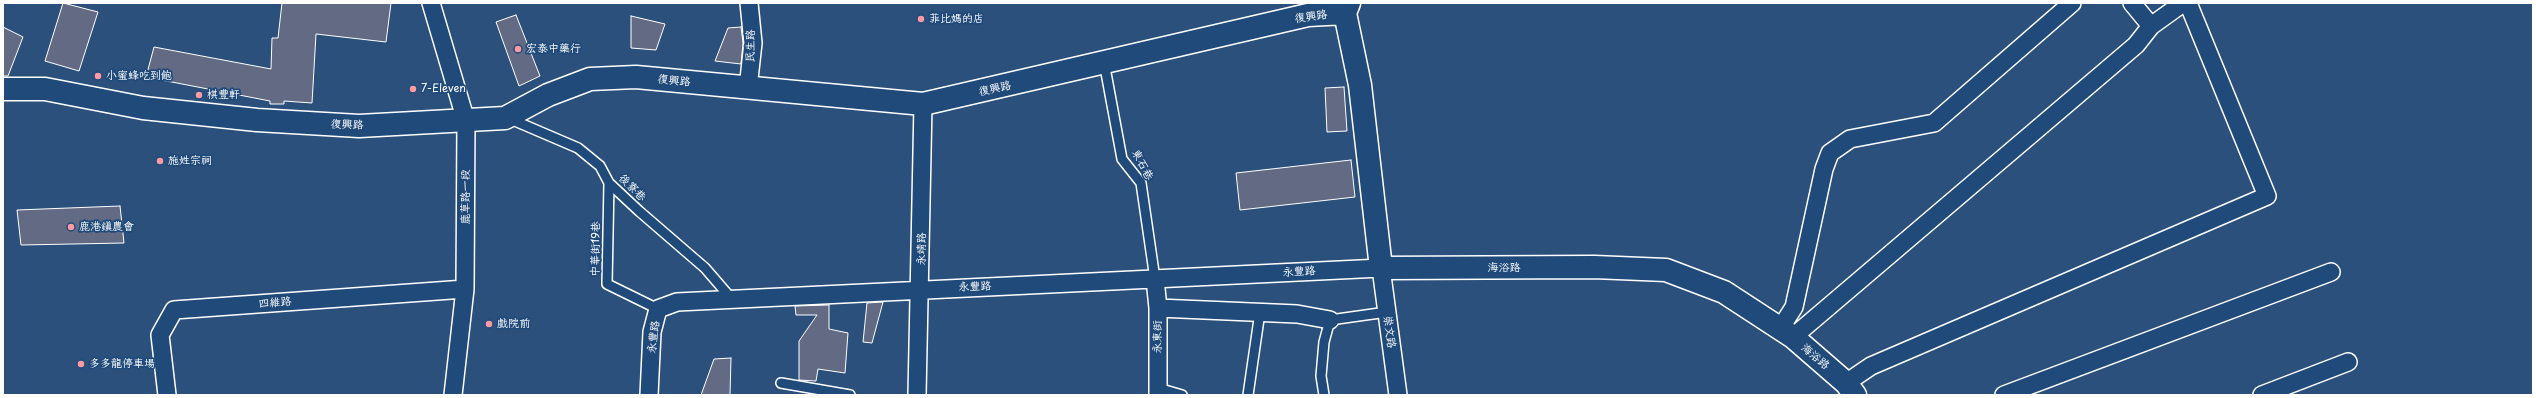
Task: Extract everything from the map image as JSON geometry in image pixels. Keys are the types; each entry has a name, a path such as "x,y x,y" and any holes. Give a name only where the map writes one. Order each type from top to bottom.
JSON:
{"street":[{"name":"鹿草路一段","path":"431,3 466,121 465,289 453,395"},
{"name":"民生路","path":"748,88 753,43 749,3"},
{"path":"1786,333 1794,307 1824,170 1830,153 1850,139 1934,123 2072,3"},
{"path":"2132,3 2151,26"},
{"path":"1786,333 2136,45 2151,26 2183,3"},
{"path":"1850,389 1871,366 2267,196 2188,3"},
{"name":"復興路","path":"3,89 45,89 143,108 257,120 359,126 505,118 548,96 590,79 636,77 924,104 1308,15 1347,8"},
{"path":"1347,8 1360,85 1381,268"},
{"name":"永靖路","path":"917,395 921,289 924,104"},
{"name":"海浴路","path":"1381,268 1594,267 1666,270 1724,292 1786,333 1850,389"},
{"name":"永豐路","path":"649,395 652,332 658,309 677,302 730,297 1381,268"},
{"name":"崇文路","path":"1381,268 1398,395"},
{"path":"2004,395 2331,272"},
{"name":"永東街","path":"1155,279 1158,308 1158,392"},
{"name":"四維路","path":"167,395 160,335 174,310 465,289"},
{"path":"1158,308 1297,314 1330,320"},
{"path":"2262,395 2348,362"}],"lane":[{"name":"東石巷","path":"1104,62 1122,159 1141,183 1155,279"},
{"name":"後寮巷","path":"505,118 578,148 600,166 609,183 666,237 705,268 730,297"},
{"name":"中華街19巷","path":"609,183 607,284 658,309"},
{"path":"1248,395 1260,312"},
{"path":"1324,395 1321,376 1324,342 1330,320 1387,312"},
{"path":"781,383 850,395"},
{"path":"1158,392 1182,395"}],"building":[{"path":"63,3 98,12 79,71 45,61"},
{"path":"282,3 391,3 386,42 316,34 312,103 284,101 284,104 270,104 270,101 146,77 154,47 271,69 272,38 278,38"},
{"name":"宏泰中藥行","path":"516,15 540,76 519,86 496,22"},
{"path":"631,16 665,24 656,50 631,48"},
{"path":"3,27 23,37 8,76 3,76"},
{"path":"741,27 743,43 741,64 715,61 728,28"},
{"path":"1344,87 1347,131 1327,132 1325,88"},
{"path":"1351,160 1355,197 1240,210 1236,173"},
{"name":"鹿港鎮農會","path":"120,206 124,243 21,245 17,210"},
{"path":"883,302 872,343 863,342 867,303"},
{"path":"829,305 829,329 848,333 845,373 818,369 816,381 799,380 799,341 817,315 796,315 795,306"},
{"path":"731,358 730,395 701,395 714,359"}],"place":[{"name":"菲比媽的店","path":"921,19"},
{"name":"宏泰中藥行","path":"518,49"},
{"name":"小蜜蜂吃到飽","path":"98,76"},
{"name":"7-Eleven","path":"413,89"},
{"name":"棋豐軒","path":"199,95"},
{"name":"施姓宗祠","path":"160,161"},
{"name":"鹿港鎮農會","path":"71,227"},
{"name":"戲院前","path":"489,324"},
{"name":"多多龍停車場","path":"81,364"}]}
